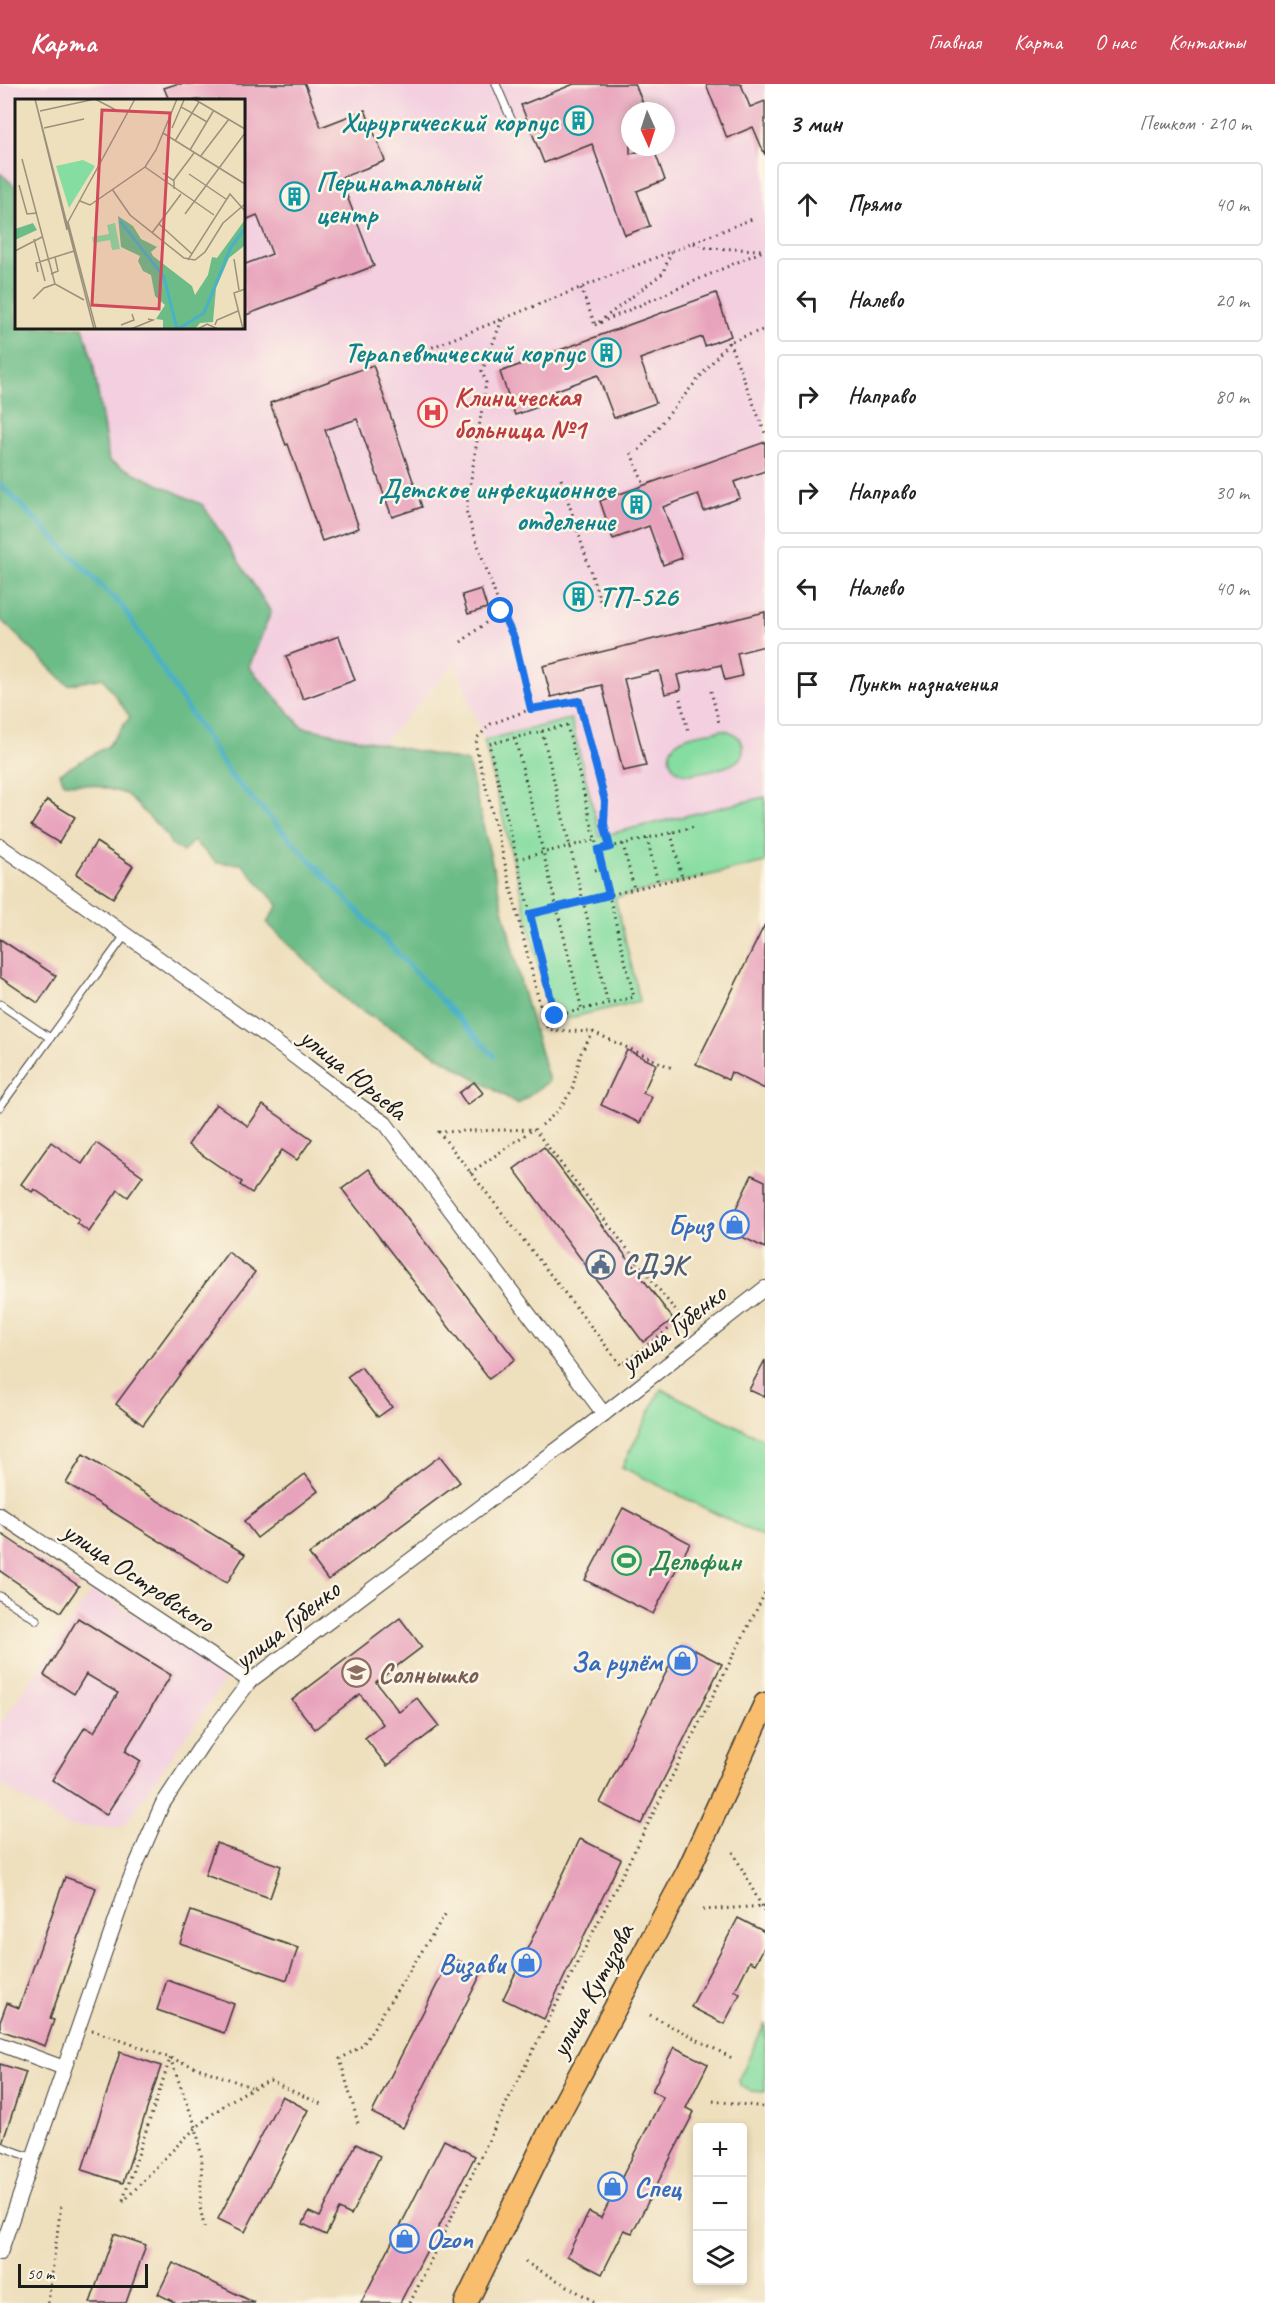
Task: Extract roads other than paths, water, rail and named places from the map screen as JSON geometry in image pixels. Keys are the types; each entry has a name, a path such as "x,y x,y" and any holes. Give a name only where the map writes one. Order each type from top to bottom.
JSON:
{"main road":[{"name":"улица Кутузова","path":"466,2303 555,2121 687,1873 765,1704"}],"street":[{"name":"улица Юрьева","path":"0,846 126,934 385,1123 604,1414"},
{"name":"улица Губенко","path":"0,2253 130,1879 162,1805 203,1743 250,1681 604,1414 765,1288"},
{"name":"улица Островского","path":"0,1515 250,1681"},
{"path":"0,2044 64,2068"}],"lane":[{"path":"496,84 514,126"},
{"path":"0,1107 126,934"},
{"path":"0,1004 50,1038"},
{"path":"0,1596 37,1620"},
{"path":"0,2146 33,2158"}],"waterway":[{"path":"0,484 122,606 231,776 494,1056"}],"place":[{"name":"Хирургический корпус","path":"579,121"},
{"name":"Перинатальный центр","path":"295,197"},
{"name":"Терапевтический корпус","path":"606,352"},
{"name":"Клиническая больница №1","path":"433,412"},
{"name":"Детское инфекционное отделение","path":"636,504"},
{"name":"ТП-526","path":"578,596"},
{"name":"Бриз","path":"734,1224"},
{"name":"СДЭК","path":"601,1264"},
{"name":"Дельфин","path":"627,1560"},
{"name":"За рулём","path":"683,1661"},
{"name":"Солнышко","path":"357,1673"},
{"name":"Визави","path":"526,1963"},
{"name":"Спец","path":"613,2187"},
{"name":"Ozon","path":"405,2238"}]}
